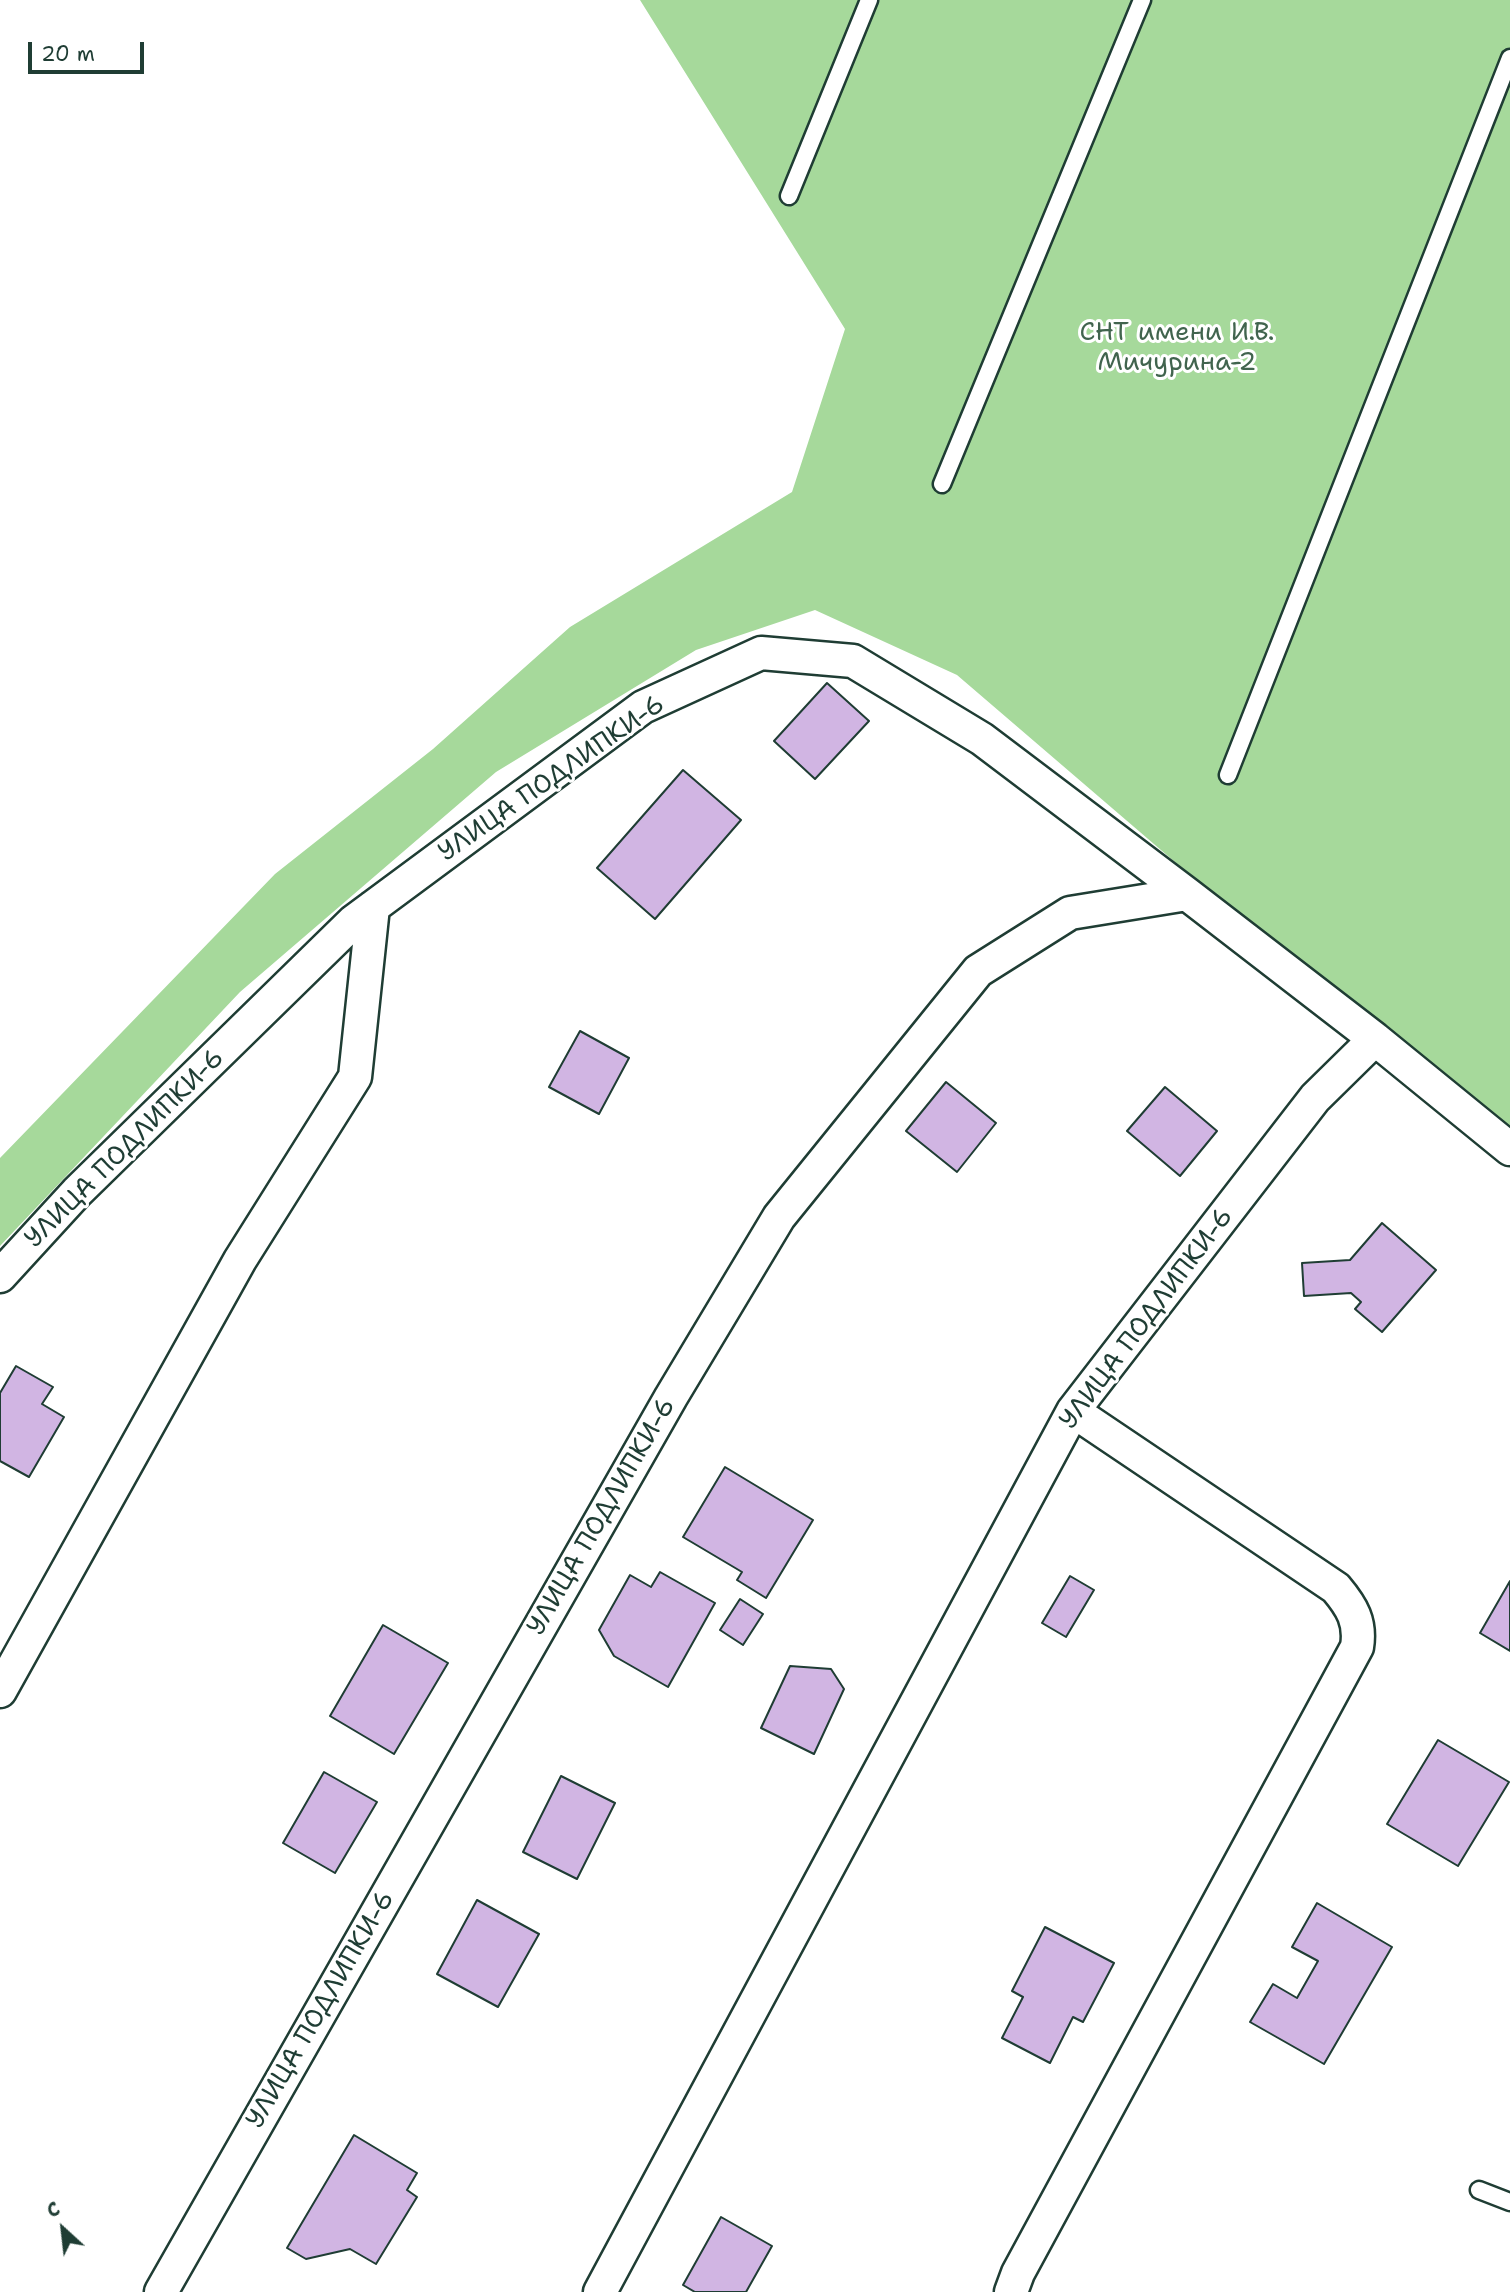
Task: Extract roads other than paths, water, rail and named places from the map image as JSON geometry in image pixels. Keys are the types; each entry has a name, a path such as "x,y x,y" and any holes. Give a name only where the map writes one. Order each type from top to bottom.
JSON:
{"street":[{"name":"УЛИЦА ПОДЛИПКИ-6","path":"0,1276 87,1183 354,921 643,707 761,653 853,661 982,739 1187,894 1510,1149"},
{"name":"УЛИЦА ПОДЛИПКИ-6","path":"161,2292 670,1397 779,1217 978,971 1070,913 1187,894"},
{"path":"0,1691 240,1260 355,1077 373,907"},
{"name":"УЛИЦА ПОДЛИПКИ-6","path":"600,2292 1073,1411 1315,1098 1374,1040"},
{"path":"1011,2292 1018,2273 1357,1647 1359,1632 1350,1604 1336,1588 1073,1411"}],"lane":[{"path":"789,196 869,0"},
{"path":"942,484 1142,0"},
{"path":"1228,775 1510,58"},
{"path":"1479,2190 1510,2202"}],"park label":[{"name":"СНТ имени И.В. Мичурина-2","path":"1177,348"}]}
